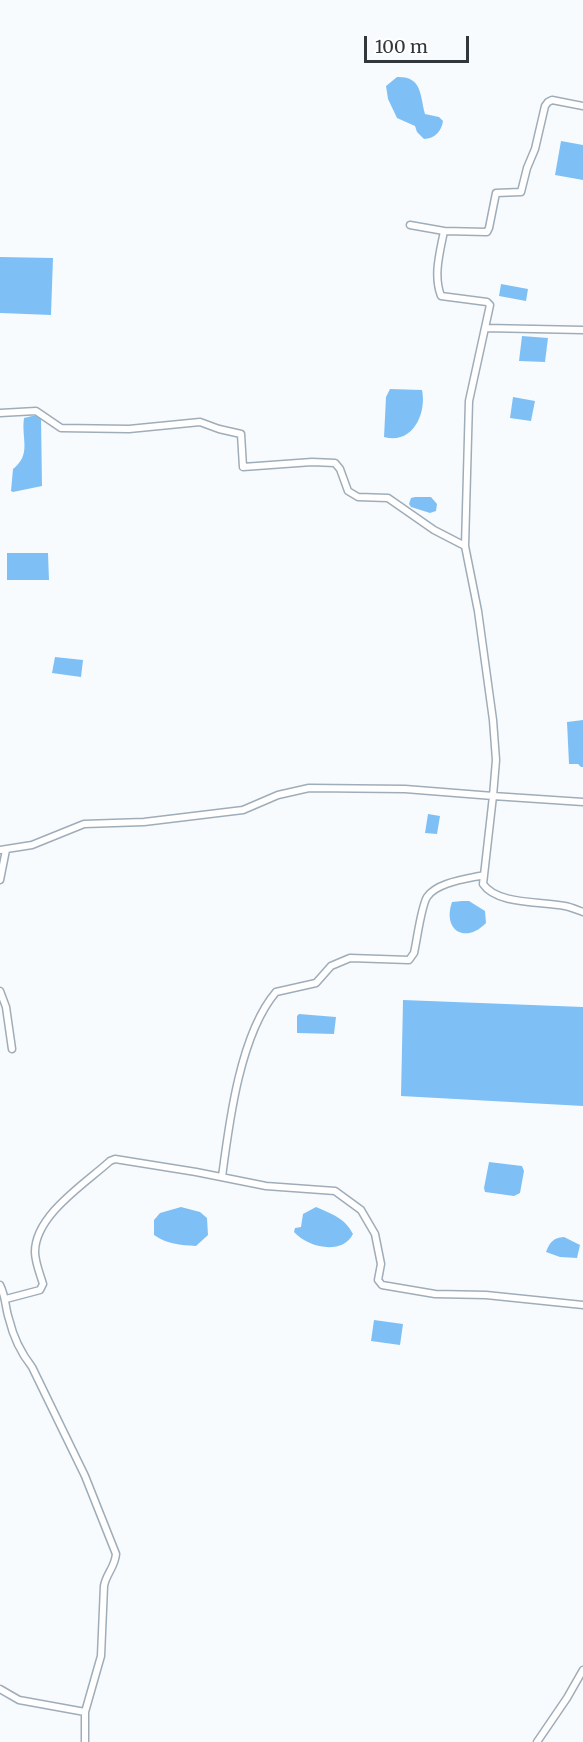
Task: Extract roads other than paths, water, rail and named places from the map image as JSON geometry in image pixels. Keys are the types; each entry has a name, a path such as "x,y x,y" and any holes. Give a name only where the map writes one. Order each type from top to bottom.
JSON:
{"street":[{"path":"410,225 444,231 487,232 496,193 521,192 527,168 536,149 545,106 548,102 552,100 583,106"},
{"path":"444,231 438,267 439,293 443,297 487,302 490,305 468,402 465,546 478,611 493,720 496,760 483,884 488,891 496,895 564,906 583,912"},
{"path":"485,328 583,330"},
{"path":"0,413 36,411 61,428 129,429 200,422 236,432 241,434 243,466 335,463 340,469 348,491 358,497 388,498 434,531 465,546"},
{"path":"0,880 3,850 32,845 84,824 144,822 243,810 278,795 309,788 405,789 583,802"},
{"path":"222,1177 244,1060 261,1017 276,992 316,983 332,966 350,958 409,960 414,953 426,899 440,887 484,875"},
{"path":"0,992 6,1007 12,1049"},
{"path":"6,1299 42,1288 35,1252 43,1225 76,1188 88,1182 110,1161 119,1160 266,1186 334,1191 361,1210 375,1233 381,1264 378,1280 382,1285 435,1294 486,1295 583,1305"},
{"path":"0,1285 6,1299 14,1336 51,1404 85,1476 116,1554 114,1566 106,1576 104,1586 101,1656 85,1712 85,1742"},
{"path":"537,1742 583,1670"},
{"path":"0,1689 19,1700 85,1712"}],"water":[{"path":"397,77 416,83 425,114 439,117 443,121 435,136 424,139 415,126 397,118 388,99 386,86"},
{"path":"561,141 583,145 583,180 555,175"},
{"path":"0,257 53,258 51,315 0,313"},
{"path":"501,284 528,289 526,301 499,296"},
{"path":"522,336 548,338 545,362 519,361"},
{"path":"390,389 422,390 423,399 420,418 415,426 410,432 394,438 384,437 386,397"},
{"path":"513,397 535,401 531,421 510,418"},
{"path":"41,416 42,486 13,492 11,491 13,469 22,458 25,446 24,418"},
{"path":"431,497 437,504 436,511 430,513 411,507 409,504 411,498"},
{"path":"7,553 48,553 49,580 7,580"},
{"path":"55,657 83,660 81,677 52,673"},
{"path":"583,720 583,767 581,767 578,764 569,764 567,722"},
{"path":"428,814 440,816 437,834 425,833"},
{"path":"469,901 485,911 486,923 471,933 464,933 453,927 450,912 452,902"},
{"path":"403,1000 583,1007 583,1106 401,1096"},
{"path":"299,1014 336,1017 334,1034 297,1033"},
{"path":"489,1162 522,1166 524,1171 520,1193 514,1196 485,1192"},
{"path":"181,1207 200,1212 207,1218 208,1235 196,1246 169,1242 154,1235 154,1220 160,1213"},
{"path":"316,1207 346,1224 353,1234 348,1241 333,1247 324,1247 307,1242 294,1232 295,1228 301,1227 303,1214"},
{"path":"564,1237 580,1245 577,1258 560,1257 546,1252 552,1241"},
{"path":"374,1320 403,1324 400,1345 371,1341"}]}
